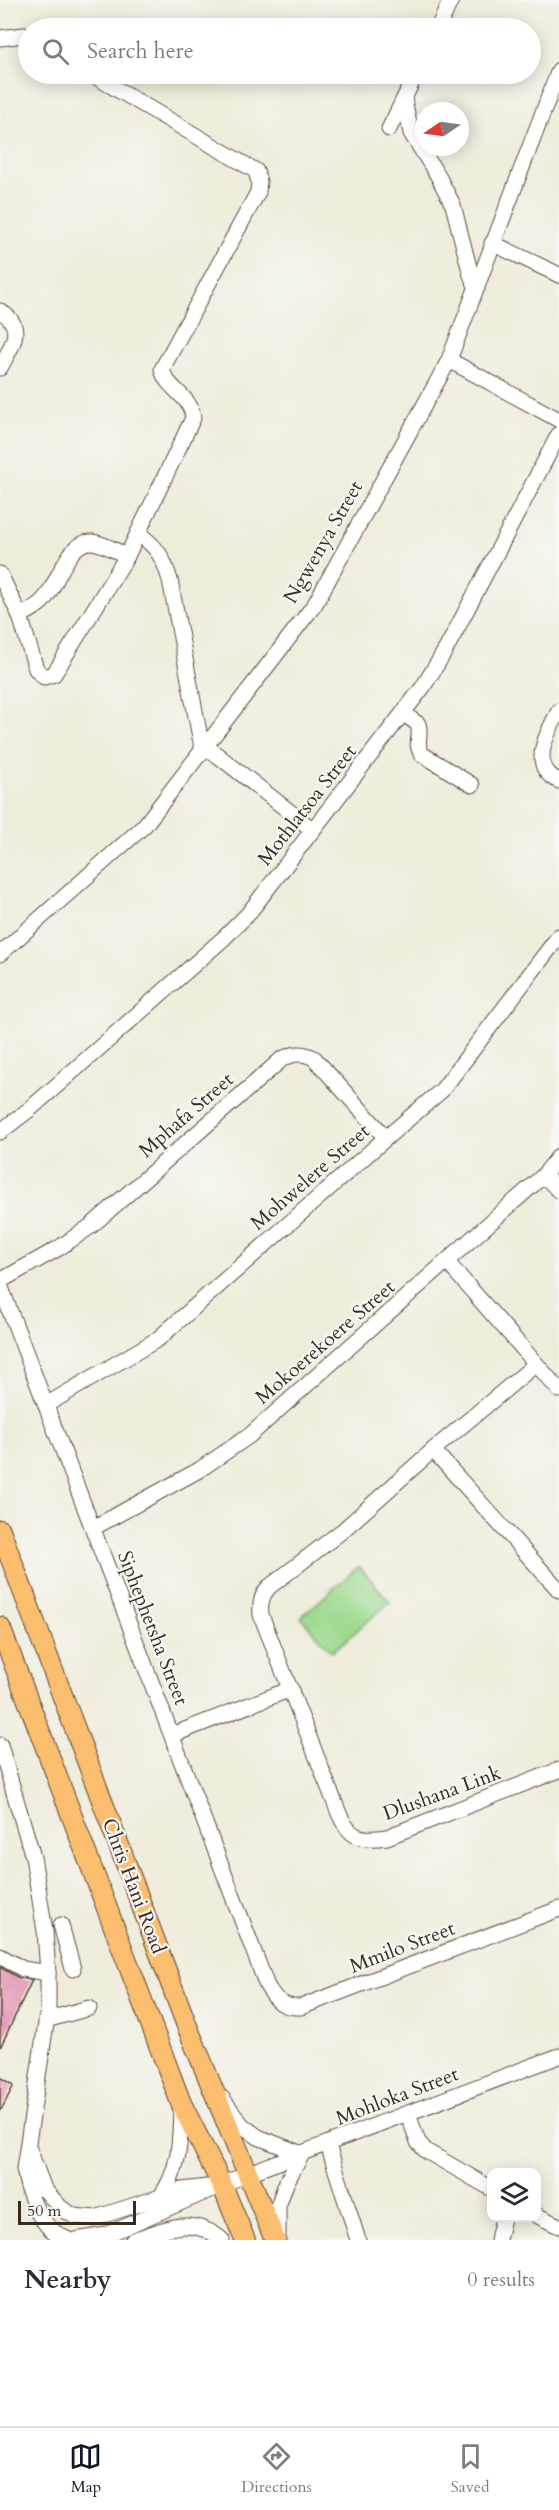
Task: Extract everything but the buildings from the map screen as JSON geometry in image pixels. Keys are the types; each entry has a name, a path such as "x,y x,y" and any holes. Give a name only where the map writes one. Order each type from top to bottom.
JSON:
{"main road":[{"name":"Chris Hani Road","path":"0,1530 210,2083 277,2240"},
{"name":"Chris Hani Road","path":"0,1627 181,2103 222,2185 245,2240"}],"street":[{"path":"443,18 451,0"},
{"path":"0,38 18,35"},
{"name":"Ngwenya Street","path":"0,954 144,826 205,750 315,604 448,360 559,70"},
{"path":"0,574 20,616 36,669 44,677 54,674 127,556 193,418 191,405 167,381 162,369 258,192 259,182 256,171 108,84"},
{"path":"389,129 411,84"},
{"path":"404,99 411,133 453,205 471,275 477,288"},
{"path":"492,243 559,275"},
{"path":"0,311 11,317 15,325 13,343 0,369"},
{"path":"448,360 559,420"},
{"name":"Mothlatsoa Street","path":"0,1132 30,1109 224,938 259,902 404,714 445,651 559,434"},
{"path":"138,533 155,546 164,561 205,750 314,830"},
{"path":"20,616 44,600 56,584 70,553 83,543 99,544 127,556"},
{"path":"559,711 543,740 542,753 547,772 559,782"},
{"path":"404,714 418,724 420,732 417,746 422,754 472,785"},
{"name":"Mohwelere Street","path":"46,1405 158,1339 442,1090 559,936"},
{"name":"Mphafa Street","path":"0,1283 91,1226 282,1059 299,1053 314,1058 386,1138"},
{"name":"Mokoerekoere Street","path":"93,1528 199,1470 240,1443 544,1175 559,1156"},
{"path":"544,1175 559,1191"},
{"path":"447,1262 559,1390"},
{"name":"Siphephetsha Street","path":"0,1283 267,1986"},
{"name":"Dlushana Link","path":"536,1364 433,1450 334,1538 264,1592 260,1606 261,1615 344,1825 355,1836 363,1839 387,1836 559,1770"},
{"path":"433,1450 559,1590"},
{"path":"172,1735 291,1689"},
{"path":"0,1745 33,1857 45,1931 48,1973 46,2020 26,2142 24,2169 28,2191 40,2218 60,2239 74,2216"},
{"name":"Mmilo Street","path":"267,1986 276,2001 287,2007 301,2007 559,1909"},
{"path":"61,1925 73,1969"},
{"path":"0,1956 22,1969 48,1973"},
{"path":"46,2020 89,2008"},
{"name":"Mohloka Street","path":"76,2240 106,2235 249,2173 559,2056"},
{"path":"210,2083 242,2125 258,2137 302,2154 286,2181 278,2206 277,2240"},
{"path":"161,2196 170,2184 179,2159 181,2103"},
{"path":"408,2114 418,2142 426,2151 487,2186"},
{"path":"26,2142 44,2189 61,2208 74,2216 95,2218 182,2190 222,2185"},
{"path":"328,2145 358,2240"},
{"path":"541,2217 559,2226"},
{"path":"498,2240 502,2222"},
{"path":"133,2240 170,2227 183,2225 198,2226 222,2240"}],"green space":[{"path":"359,1566 390,1602 332,1652 301,1617"}]}
